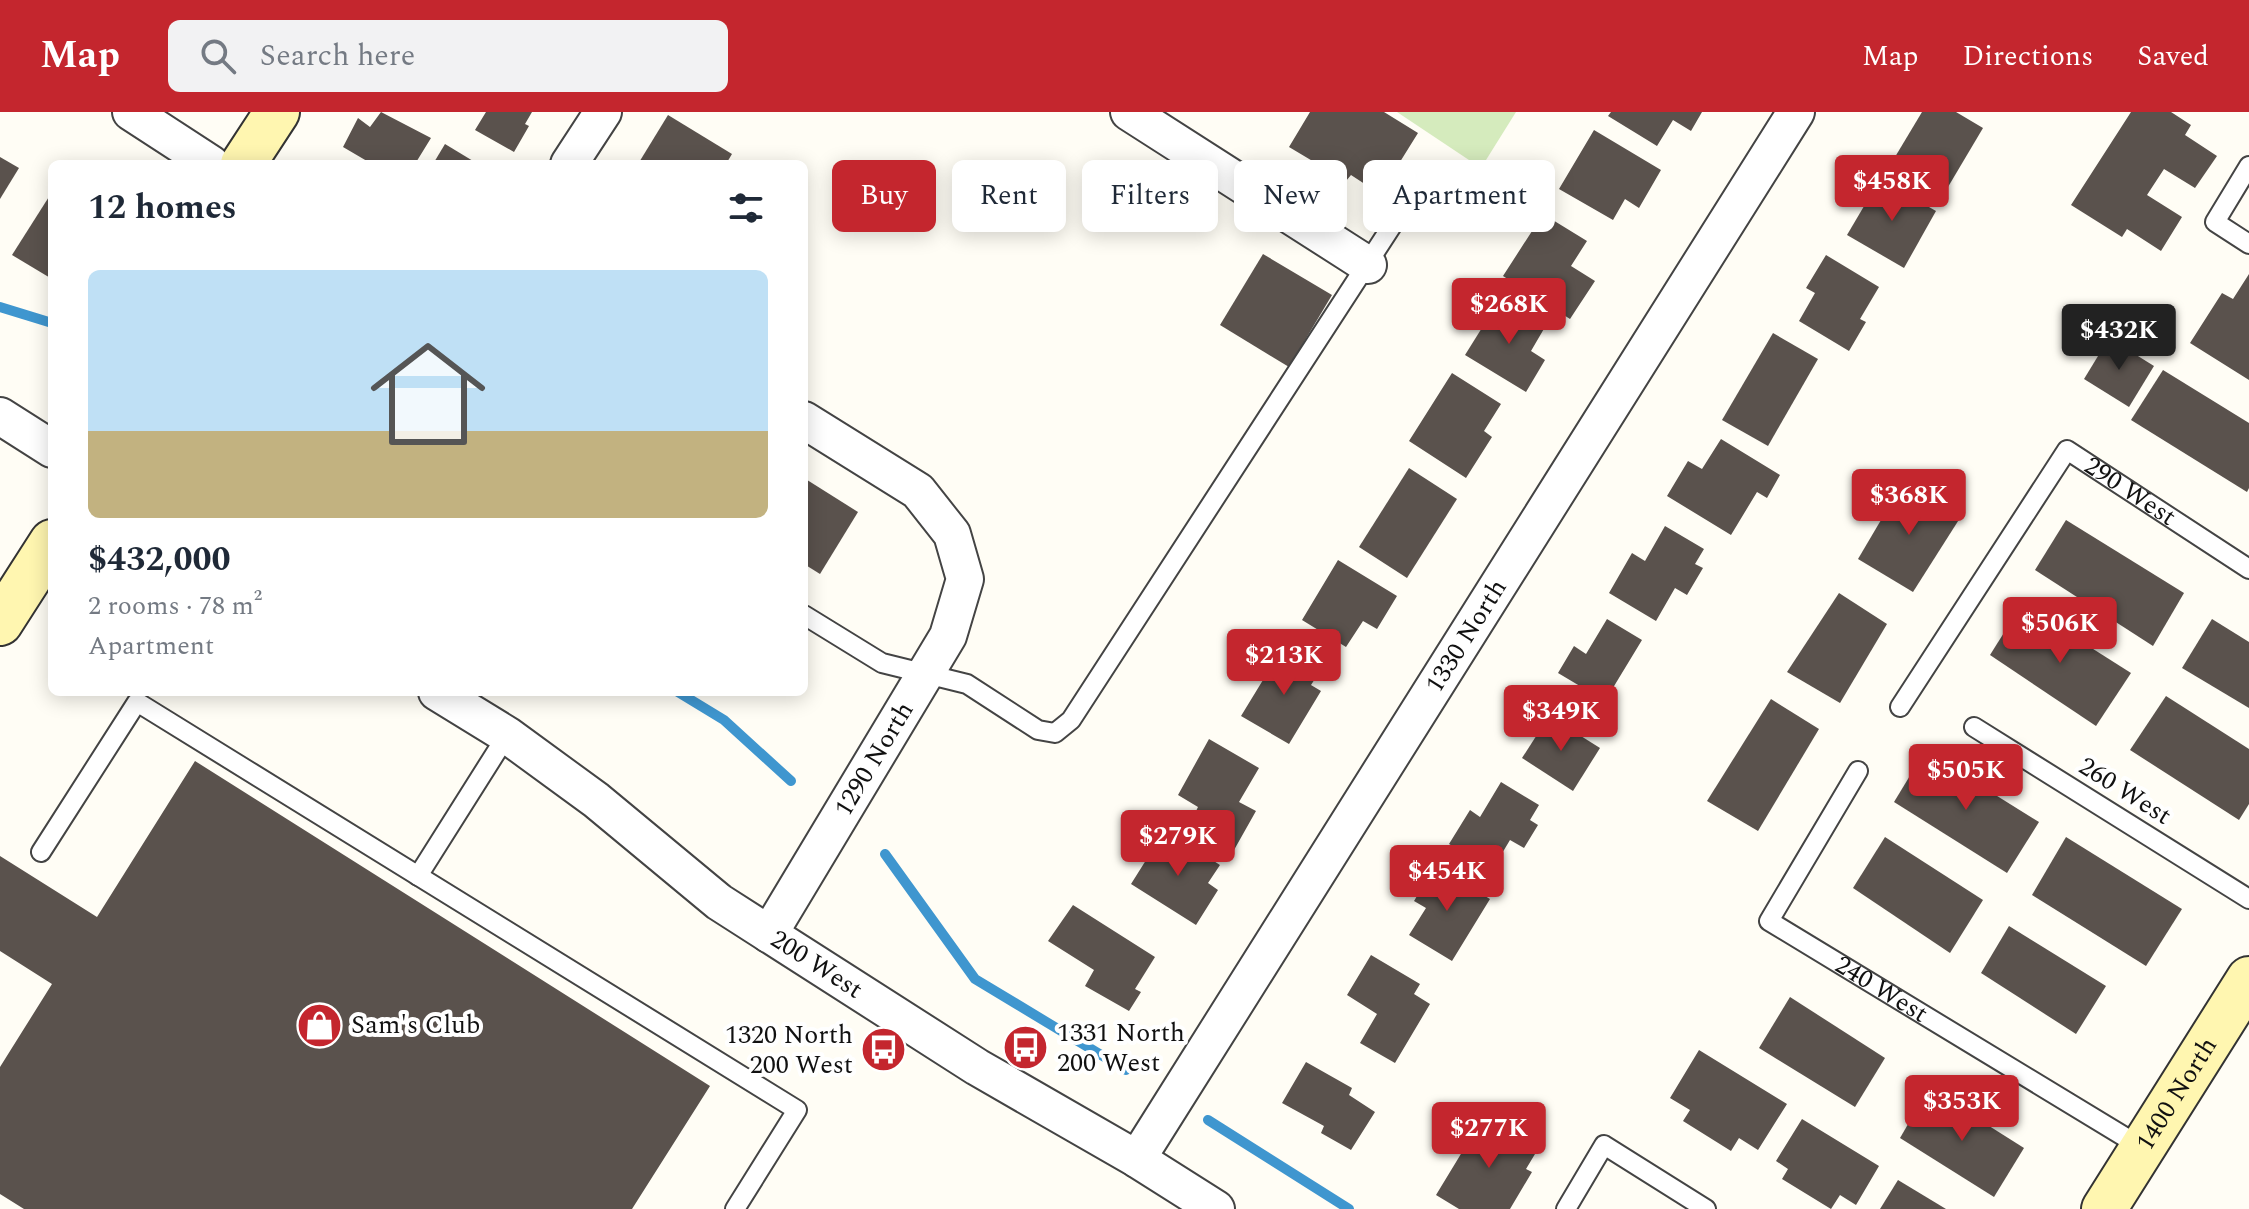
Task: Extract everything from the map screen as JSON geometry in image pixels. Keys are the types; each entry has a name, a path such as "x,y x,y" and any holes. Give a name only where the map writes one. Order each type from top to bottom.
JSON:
{"main road":[{"path":"246,160 277,112"},
{"path":"0,623 48,548"},
{"name":"1400 North","path":"2104,1209 2249,979"}],"street":[{"path":"131,112 205,160"},
{"path":"572,160 603,112"},
{"path":"1129,112 1368,265"},
{"name":"1330 North","path":"1137,1159 1796,112"},
{"path":"0,416 48,446"},
{"name":"1290 North","path":"769,934 948,636 965,579 952,534 918,491 808,422"},
{"name":"200 West","path":"444,696 507,735 596,800 719,902 977,1067 1137,1159 1216,1209"}],"lane":[{"path":"2249,166 2215,222 2249,244"},
{"path":"808,617 882,663 967,684 1038,730 1055,733 1071,720 1389,232"},
{"name":"290 West","path":"1900,707 2067,450 2249,569"},
{"path":"41,852 137,702 797,1110 735,1209"},
{"name":"260 West","path":"1974,727 2249,899"},
{"path":"418,876 507,735"},
{"name":"240 West","path":"1858,771 1769,921 2143,1148"},
{"path":"1566,1209 1604,1145 1706,1209"}],"green space":[{"path":"1397,112 1516,112 1486,160 1469,160"}],"building":[{"path":"381,112 431,138 417,160 365,160 343,147 358,118 370,127"},
{"path":"486,112 532,112 525,124 529,126 514,152 475,130"},
{"path":"1310,112 1384,112 1418,133 1401,160 1363,160 1363,183 1351,175 1347,180 1347,160 1311,160 1289,147"},
{"path":"1611,112 1702,112 1691,131 1673,120 1657,146 1608,116"},
{"path":"1922,112 1956,112 1983,128 1948,187 1895,157"},
{"path":"2131,112 2171,112 2191,125 2185,135 2217,156 2195,188 2164,169 2147,195 2182,217 2161,251 2127,229 2122,237 2071,205"},
{"path":"668,115 732,154 728,160 640,160"},
{"path":"1594,130 1661,170 1639,208 1625,199 1613,220 1559,189"},
{"path":"445,144 471,160 435,160"},
{"path":"0,157 19,168 0,199"},
{"path":"1880,179 1936,211 1904,268 1847,235"},
{"path":"48,198 48,277 12,255"},
{"path":"1555,221 1587,241 1571,266 1595,281 1570,319 1503,276 1531,232 1555,232"},
{"path":"1263,254 1332,295 1289,367 1220,325"},
{"path":"1826,255 1879,287 1860,319 1866,322 1849,351 1799,321 1815,293 1806,288"},
{"path":"2249,274 2249,380 2190,343 2222,293 2233,299"},
{"path":"1500,299 1545,327 1531,351 1545,360 1526,392 1465,355"},
{"path":"1773,333 1818,359 1768,446 1722,420"},
{"path":"2109,338 2154,366 2129,407 2084,379"},
{"path":"2163,370 2249,423 2247,492 2131,420"},
{"path":"1452,373 1501,404 1484,431 1492,437 1466,478 1409,441"},
{"path":"1721,439 1780,475 1767,498 1757,492 1731,535 1667,496 1688,461 1702,469"},
{"path":"1409,468 1457,499 1407,578 1359,547"},
{"path":"808,481 858,512 820,574 808,566"},
{"path":"1904,481 1960,518 1913,592 1858,559"},
{"path":"2066,520 2184,593 2153,646 2035,570"},
{"path":"1665,526 1704,549 1695,564 1703,568 1687,595 1675,588 1656,621 1609,593 1632,553 1645,561"},
{"path":"1338,560 1397,596 1377,629 1363,621 1346,647 1302,620"},
{"path":"1839,593 1887,624 1840,703 1787,672"},
{"path":"2022,604 2131,673 2096,726 1990,655"},
{"path":"1607,619 1642,640 1605,701 1558,673 1574,646 1586,654"},
{"path":"2212,619 2249,642 2249,708 2182,668"},
{"path":"1282,649 1320,671 1311,685 1321,691 1289,744 1241,716"},
{"path":"2166,696 2249,749 2249,804 2239,820 2130,750"},
{"path":"1771,699 1819,729 1758,831 1707,801"},
{"path":"1549,716 1600,748 1573,791 1522,758"},
{"path":"1209,739 1259,768 1239,802 1256,811 1234,850 1196,828 1202,817 1195,813 1198,807 1178,795"},
{"path":"1925,751 2039,822 2007,873 1894,802"},
{"name":"Sam's Club","path":"195,761 710,1086 632,1209 24,1209 0,1194 0,1067 52,984 0,951 0,856 97,917"},
{"path":"1501,782 1539,805 1530,820 1538,825 1524,848 1510,840 1492,870 1449,844 1470,810 1480,817"},
{"path":"1165,830 1220,865 1208,883 1218,890 1196,925 1131,884"},
{"path":"1885,837 1983,900 1950,953 1853,888"},
{"path":"2066,837 2182,909 2146,966 2032,895"},
{"path":"1435,866 1490,899 1452,961 1409,935 1426,908 1414,901"},
{"path":"1073,905 1155,957 1135,989 1141,992 1129,1011 1085,986 1094,970 1048,941"},
{"path":"2009,926 2106,986 2076,1034 1981,973"},
{"path":"1371,955 1420,984 1414,994 1430,1004 1395,1063 1360,1043 1377,1014 1347,995"},
{"path":"1790,997 1885,1058 1855,1107 1759,1048"},
{"path":"1699,1050 1787,1104 1758,1150 1739,1138 1731,1151 1683,1121 1690,1110 1670,1098"},
{"path":"1306,1062 1352,1088 1349,1095 1375,1112 1351,1150 1321,1133 1324,1126 1282,1103"},
{"path":"1929,1088 2024,1148 1994,1197 1900,1138"},
{"path":"1484,1116 1538,1149 1526,1169 1532,1172 1510,1209 1459,1209 1436,1195"},
{"path":"1802,1119 1879,1166 1856,1205 1840,1195 1831,1209 1782,1179 1788,1169 1776,1161"},
{"path":"1898,1180 1946,1209 1880,1209"}],"waterway":[{"path":"0,307 48,322"},
{"path":"685,696 724,720 791,781"},
{"path":"885,854 975,979 1126,1070"},
{"path":"1208,1120 1349,1209"}],"place":[{"name":"Sam's Club","path":"320,1025"},
{"name":"1331 North 200 West","path":"1026,1048"},
{"name":"1320 North 200 West","path":"884,1050"}]}
